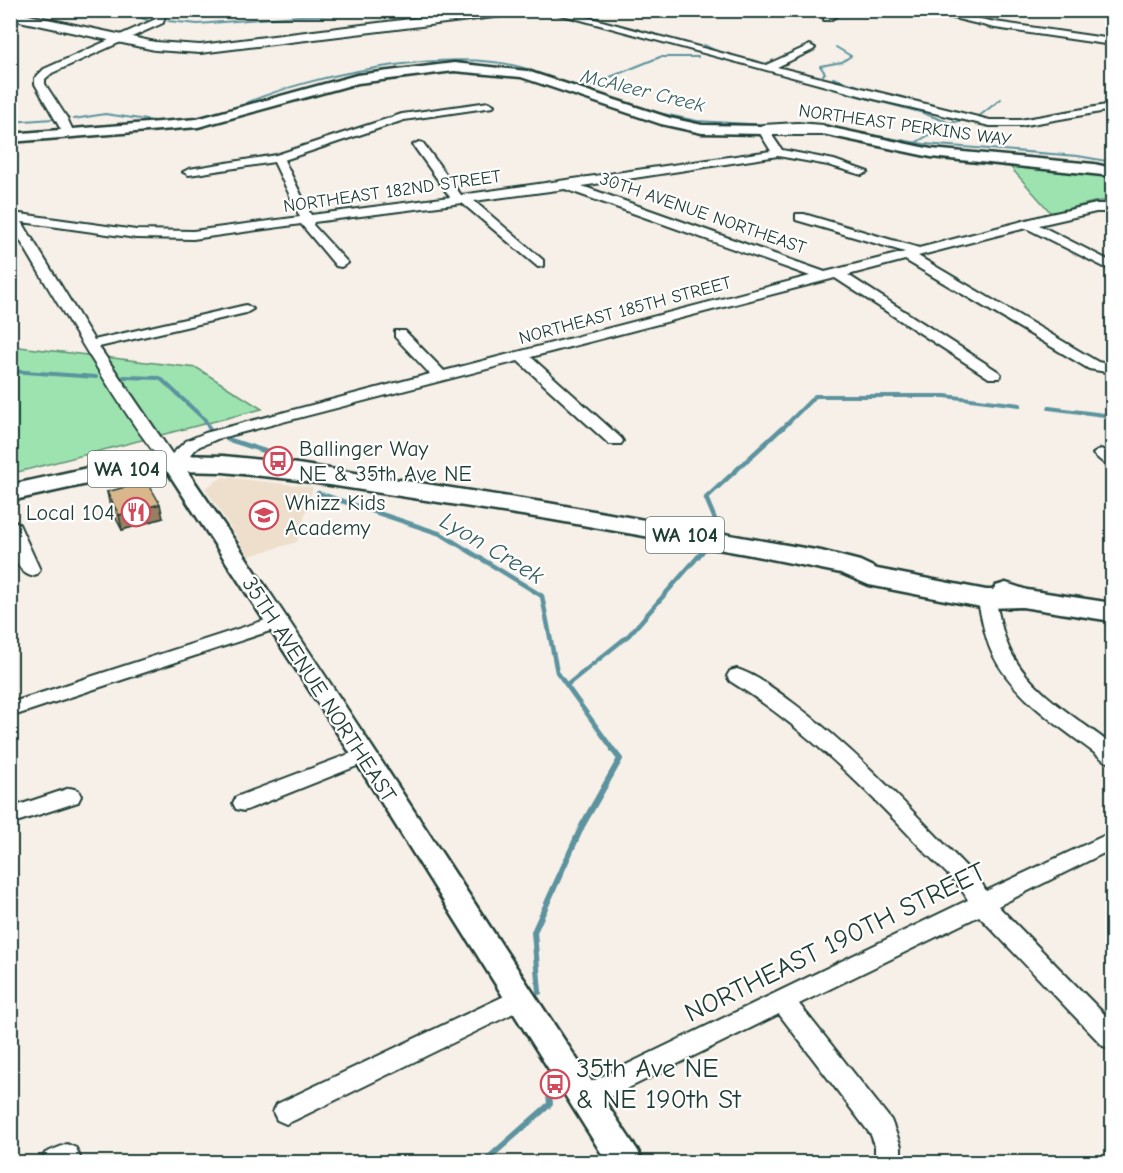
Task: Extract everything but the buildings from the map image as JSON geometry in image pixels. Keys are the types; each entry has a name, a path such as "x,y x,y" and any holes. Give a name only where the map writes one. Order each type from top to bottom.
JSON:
{"main road":[{"path":"10,15 180,49 224,47 519,10"},
{"name":"NORTHEAST PERKINS WAY","path":"763,130 796,128 824,130"},
{"name":"WA 104","path":"10,493 57,481 172,463 224,464 291,471 549,511 850,567 869,576 986,600 1022,598 1113,612"},
{"name":"WA 104","path":"850,567 867,564 999,589 1022,598"}],"street":[{"path":"64,124 40,84 40,78 48,71 160,21 162,17 153,10"},
{"path":"548,10 878,97 990,123 1006,124 1113,107"},
{"path":"827,18 842,10"},
{"path":"924,10 995,25 1113,42"},
{"path":"767,68 810,48"},
{"path":"10,138 64,124 198,123 357,79 454,68 499,70 524,74 627,111 693,127 730,131 763,130 778,153"},
{"path":"189,172 278,158 402,117 489,105"},
{"path":"1097,110 1113,119"},
{"name":"NORTHEAST PERKINS WAY","path":"824,130 894,147 965,157 1071,164 1113,172"},
{"path":"420,145 462,199 538,263"},
{"name":"NORTHEAST 182ND STREET","path":"12,217 157,236 232,232 308,222 778,153 830,162 862,172"},
{"path":"278,158 308,222 307,226 341,263"},
{"name":"30TH AVENUE NORTHEAST","path":"568,185 832,275 994,375"},
{"name":"NORTHEAST 185TH STREET","path":"172,463 192,444 201,439 1028,224 1096,208 1113,208"},
{"name":"35TH AVENUE NORTHEAST","path":"12,217 90,345 150,437 172,463 278,622 626,1162"},
{"path":"800,217 915,254 1107,369"},
{"path":"1028,224 1113,267"},
{"path":"90,345 246,309"},
{"path":"400,334 441,377"},
{"path":"521,356 615,441"},
{"path":"150,437 162,443 173,444 201,439"},
{"path":"10,524 31,570"},
{"path":"986,600 1000,648 1016,674 1034,692 1113,756"},
{"path":"10,710 278,622"},
{"path":"737,676 788,707 849,762 973,888 982,904 1113,1038"},
{"path":"244,803 365,755"},
{"path":"10,816 70,796"},
{"name":"NORTHEAST 190TH STREET","path":"583,1098 1113,840"},
{"path":"285,1112 519,999"},
{"path":"782,1000 882,1129 888,1146 888,1162"}],"shaded area":[{"name":"Whizz Kids Academy","path":"223,477 313,487 297,542 249,556 205,488"}],"green space":[{"path":"1006,162 1077,168 1112,175 1112,201 1098,201 1051,213"},
{"path":"11,346 197,368 262,409 18,472 11,465"}],"waterway":[{"path":"120,10 147,20"},
{"path":"168,21 198,24 299,16 369,15 419,18 433,10"},
{"path":"704,45 714,50"},
{"path":"823,75 825,73 820,66 842,62 851,56 836,47"},
{"path":"578,90 660,57 698,57"},
{"name":"McAleer Creek","path":"246,103 308,82 383,67 422,62 494,62 527,69 549,79"},
{"path":"833,78 858,86"},
{"name":"McAleer Creek","path":"585,91 649,111 697,121 767,125"},
{"path":"850,94 920,112 950,123"},
{"path":"978,117 1001,99"},
{"name":"McAleer Creek","path":"181,121 223,112"},
{"name":"McAleer Creek","path":"74,119 105,114 161,122"},
{"name":"McAleer Creek","path":"10,122 53,119"},
{"path":"950,123 964,120"},
{"path":"916,143 950,123"},
{"name":"McAleer Creek","path":"836,129 916,143"},
{"name":"McAleer Creek","path":"916,143 1078,156 1112,162"},
{"name":"Lyon Creek","path":"10,371 96,377"},
{"name":"Lyon Creek","path":"124,377 160,378 205,420 210,430"},
{"path":"781,430 815,396 945,396 1020,405"},
{"path":"1049,408 1112,416"},
{"path":"720,531 706,498 782,428"},
{"name":"Lyon Creek","path":"227,439 277,455"},
{"name":"Lyon Creek","path":"318,493 441,534 542,596 557,672 614,751"},
{"path":"567,685 629,635 703,551"},
{"name":"Lyon Creek","path":"539,992 534,932 582,826 620,759 613,750"},
{"name":"Lyon Creek","path":"484,1162 550,1104 547,1075"}],"place":[{"name":"Ballinger Way NE & 35th Ave NE","path":"278,461"},
{"name":"Local 104","path":"136,512"},
{"name":"Whizz Kids Academy","path":"264,515"},
{"name":"35th Ave NE & NE 190th St","path":"555,1084"}]}
